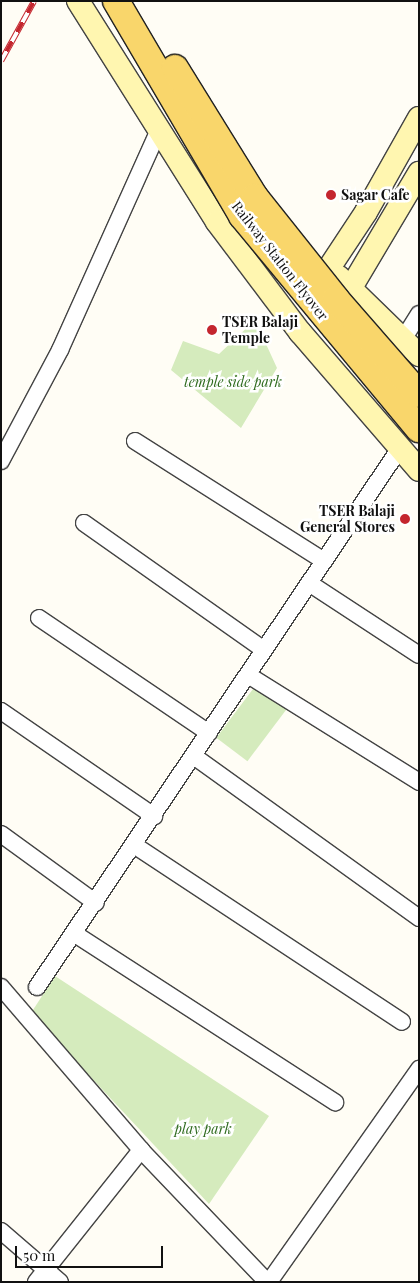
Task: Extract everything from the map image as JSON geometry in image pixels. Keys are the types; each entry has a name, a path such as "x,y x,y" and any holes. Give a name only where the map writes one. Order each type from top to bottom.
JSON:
{"main road":[{"name":"Railway Station Flyover","path":"116,1 242,216 419,429"},
{"name":"Railway Station Flyover","path":"134,1 255,197 336,299 419,394"}],"street":[{"path":"78,1 158,132 217,222 300,332 419,470"},
{"path":"300,332 329,268 366,212 419,118"},
{"path":"1,461 60,350 158,132"},
{"path":"316,350 350,287 419,173"},
{"path":"329,268 404,338 419,355"},
{"path":"404,338 419,314"},
{"path":"135,441 324,561"},
{"path":"37,987 195,757 264,650 400,448"},
{"path":"84,523 264,650"},
{"path":"309,583 419,655"},
{"path":"40,618 209,733"},
{"path":"248,675 419,782"},
{"path":"1,710 154,816"},
{"path":"195,757 419,918"},
{"path":"1,834 96,903"},
{"path":"134,845 402,1022"},
{"path":"74,934 336,1102"},
{"path":"1,987 140,1150 268,1282 419,1068"},
{"path":"40,1276 140,1150"},
{"path":"1,1231 40,1276 60,1282"}],"green space":[{"name":"temple side park","path":"255,320 277,368 241,428 171,370 183,341 219,354"},
{"path":"256,685 287,708 247,761 216,738"},
{"name":"play park","path":"55,976 269,1116 209,1204 31,1013"}],"railway":[{"path":"1,61 34,1"}],"place":[{"name":"Sagar Cafe","path":"331,195"},
{"name":"TSER Balaji Temple","path":"212,330"},
{"name":"TSER Balaji General Stores","path":"405,519"}]}
